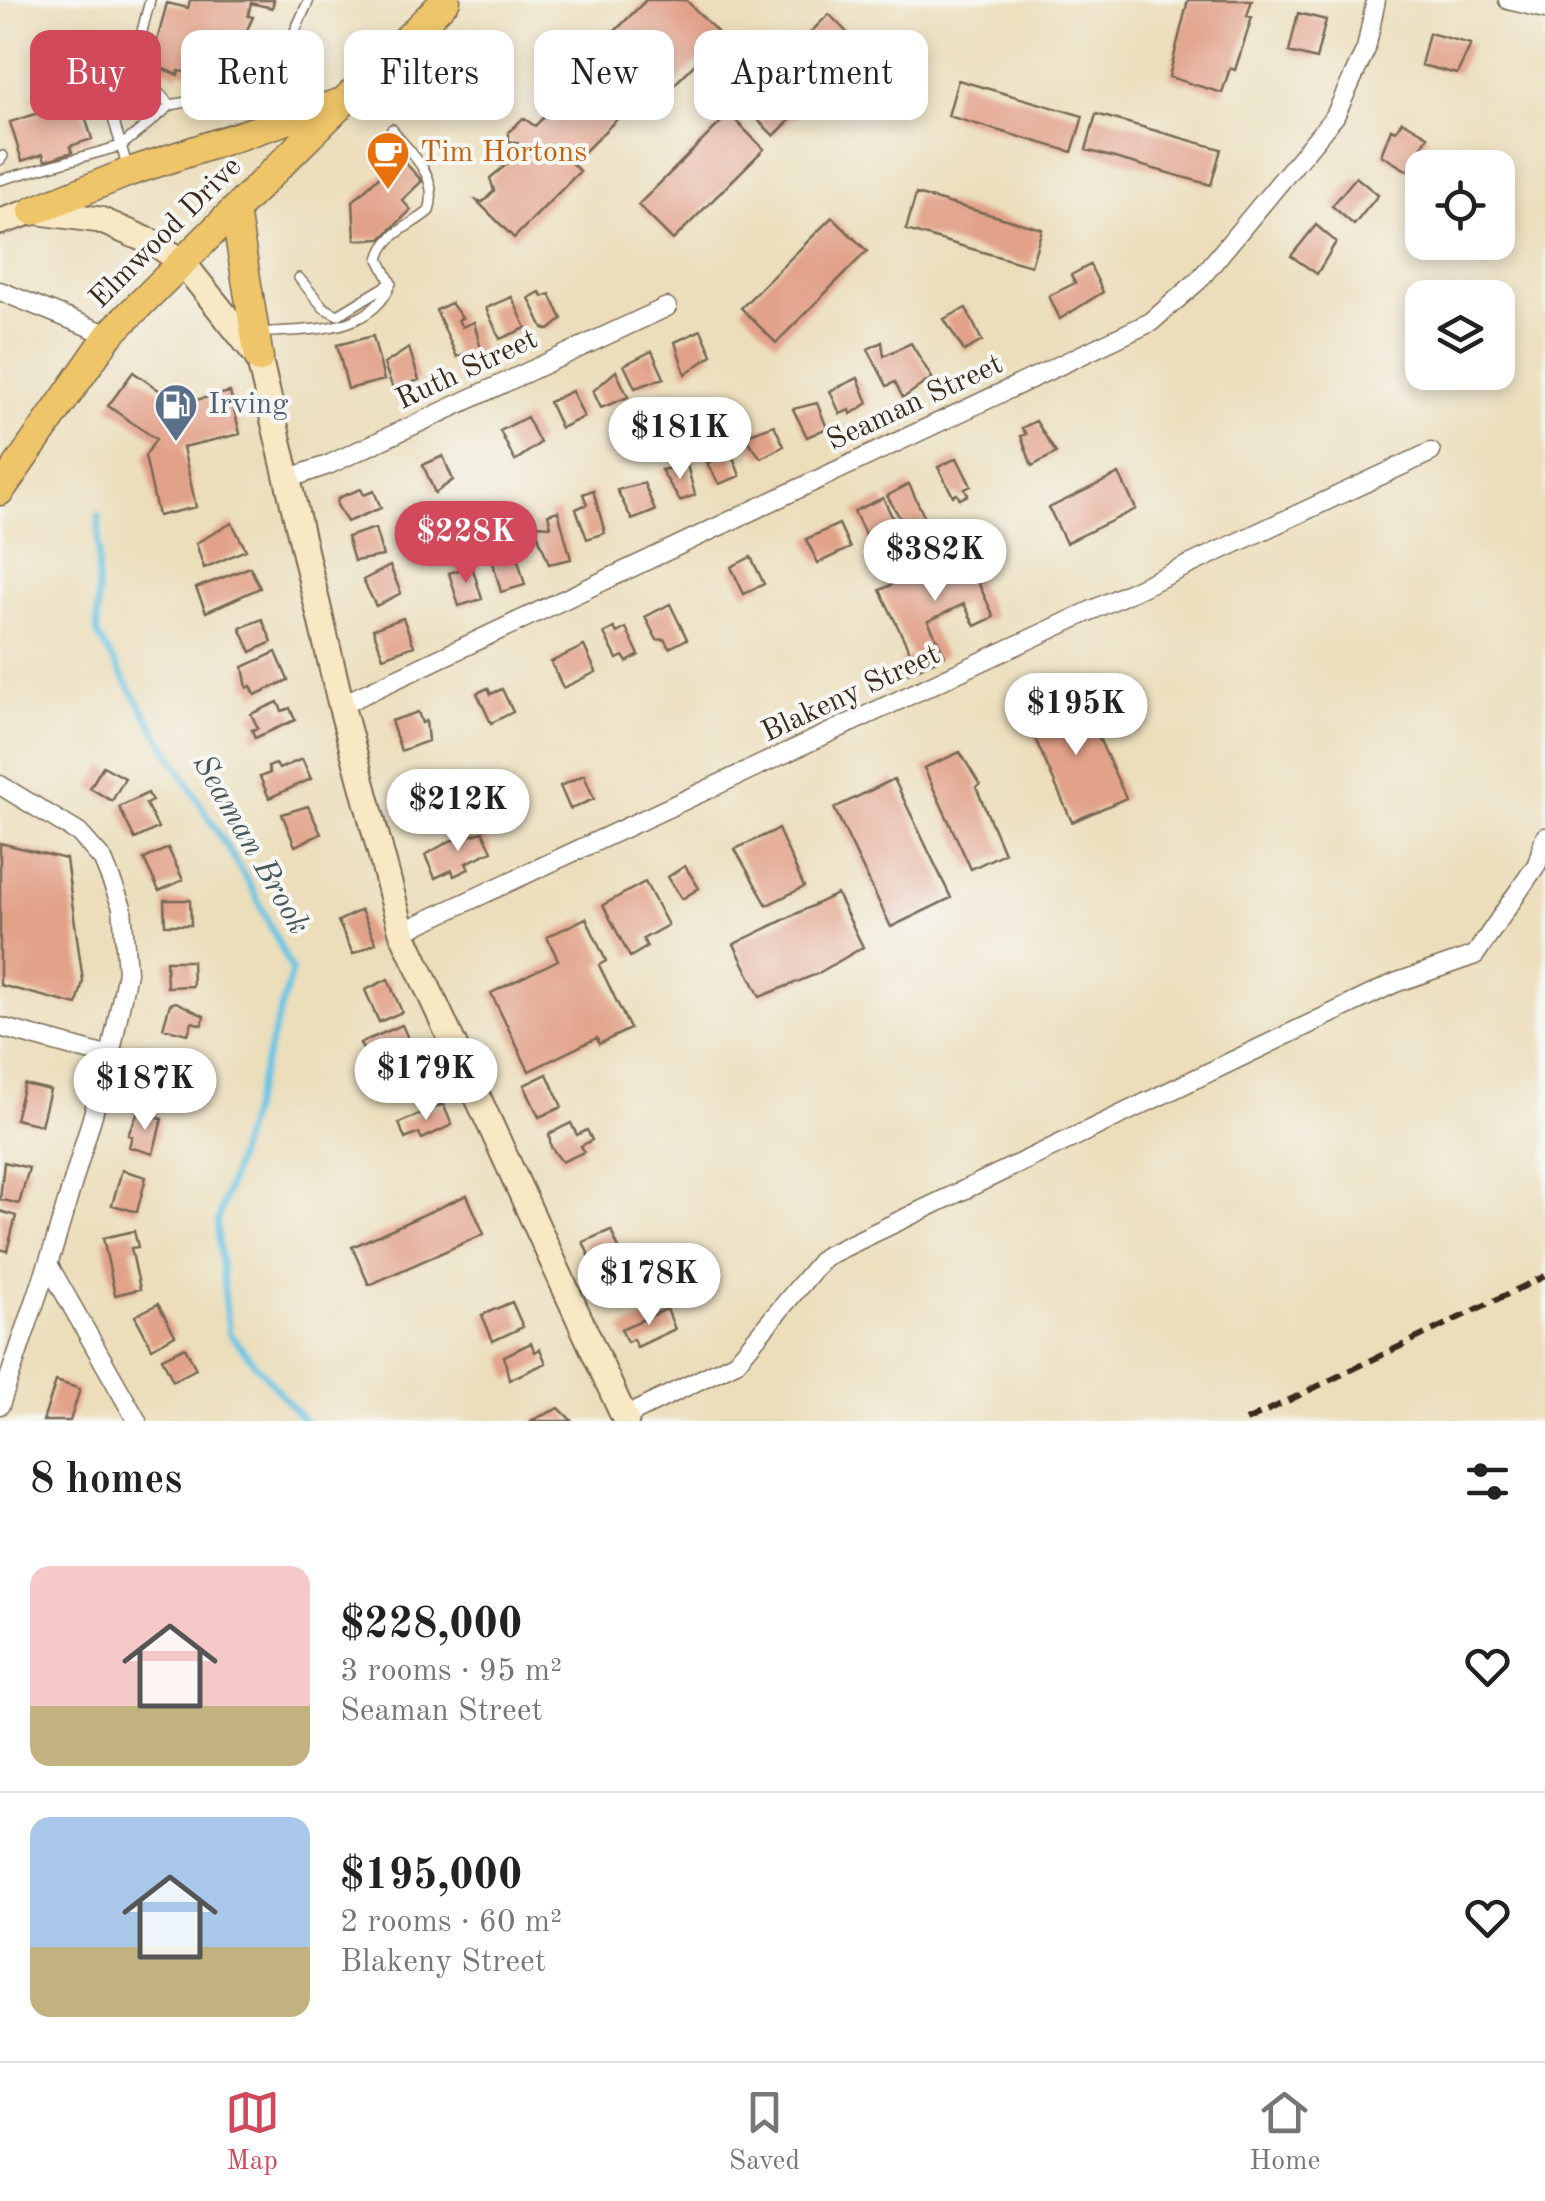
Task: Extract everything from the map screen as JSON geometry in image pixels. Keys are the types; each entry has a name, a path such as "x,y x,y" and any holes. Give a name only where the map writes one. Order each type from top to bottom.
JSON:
{"main road":[{"name":"Elmwood Drive","path":"416,30 446,0"},
{"path":"33,211 125,158 344,101"},
{"name":"Elmwood Drive","path":"0,491 109,335 344,102"},
{"path":"235,211 257,346"}],"street":[{"name":"Seaman Street","path":"341,705 1151,322 1199,280 1335,116 1366,50 1376,0"},
{"path":"1508,0 1545,9"},
{"path":"0,222 33,211 100,220 158,244 184,263 257,346 341,705 402,932 625,1419 736,1362 824,1257 1395,983 1475,954 1537,864 1545,837"},
{"path":"0,292 109,335"},
{"name":"Ruth Street","path":"287,479 328,465 667,307"},
{"name":"Blakeny Street","path":"402,932 1431,452"},
{"path":"0,785 80,832 103,860 122,907 126,972 110,1057 48,1264 0,1405"},
{"path":"0,1027 110,1057"},
{"path":"48,1264 137,1421"}],"lane":[{"path":"150,0 136,58 144,81 170,104"},
{"path":"0,180 125,158 170,104 216,96 268,67 289,44 309,0"},
{"path":"114,120 125,158"},
{"path":"257,346 352,321 385,299 390,283 379,260 382,248 407,222 429,210 433,198 428,172 392,128"},
{"path":"299,278 324,308 338,314 390,283"}],"building":[{"path":"190,0 274,0 272,8 251,3 248,16 253,17 247,30 181,30 178,75 161,68 160,30 167,3 188,8"},
{"path":"646,0 686,0 715,30 694,30 694,65 674,85 674,30 616,30"},
{"path":"1188,0 1252,0 1247,16 1252,17 1235,70 1230,68 1222,93 1169,77"},
{"path":"1298,13 1326,20 1316,59 1289,52"},
{"path":"829,14 845,30 813,30"},
{"path":"1429,33 1471,44 1457,74 1421,65"},
{"path":"958,80 1083,116 1072,152 948,116"},
{"path":"1096,114 1221,149 1211,185 1086,150"},
{"path":"30,116 30,120 86,120 92,139 70,146 72,152 45,161 43,154 22,161 10,122"},
{"path":"523,118 535,126 541,120 616,120 572,164 580,171 514,238 476,200 483,202 494,191 490,178 506,165 500,165 499,155 517,143 509,141 509,132"},
{"path":"723,120 735,120 764,149 673,240 638,205"},
{"path":"758,120 790,120 774,136"},
{"path":"1402,121 1428,136 1420,150 1405,150 1405,169 1381,155 1391,129 1396,131"},
{"name":"Tim Hortons","path":"400,157 422,181 402,200 411,210 381,239 355,240 353,201"},
{"path":"1356,177 1378,195 1354,225 1332,206"},
{"path":"916,194 1042,229 1031,266 906,230"},
{"path":"832,217 867,251 776,343 741,308"},
{"path":"1316,225 1336,242 1317,274 1291,256"},
{"path":"1090,265 1103,292 1060,319 1049,296 1075,283 1071,275"},
{"path":"540,292 543,297 550,294 562,319 549,330 543,328 529,298"},
{"path":"512,297 526,328 500,339 486,308"},
{"path":"451,303 462,318 458,320 462,327 474,322 482,354 469,360 466,353 457,357 436,310"},
{"path":"966,308 982,341 964,351 944,319"},
{"path":"701,330 712,355 685,374 675,342"},
{"path":"373,336 384,380 348,389 337,345"},
{"path":"882,342 884,356 911,343 932,378 903,398 895,382 887,386 868,349"},
{"path":"409,348 419,380 393,389 384,364"},
{"path":"652,351 664,378 635,388 624,365"},
{"path":"616,371 628,397 601,408 593,391"},
{"name":"Irving","path":"133,372 179,404 230,392 240,434 183,447 196,507 158,516 145,456 156,439 108,406"},
{"path":"858,378 868,403 851,414 850,410 840,414 830,391"},
{"path":"572,391 584,417 561,428 549,402"},
{"path":"817,403 827,428 807,437 793,409"},
{"path":"527,417 540,443 515,461 500,431"},
{"path":"1036,421 1056,453 1032,466 1021,436 1026,434 1022,428"},
{"path":"774,425 784,446 761,458 744,436"},
{"path":"732,454 740,476 719,484 707,463"},
{"path":"443,456 453,480 435,493 423,465"},
{"path":"957,458 971,486 965,489 968,495 960,499 957,494 953,496 938,467"},
{"path":"687,465 695,495 680,501 661,470"},
{"path":"1119,474 1136,509 1066,543 1049,508"},
{"path":"644,483 655,511 632,520 617,490"},
{"path":"909,484 927,523 909,533 887,496"},
{"path":"361,489 364,495 374,491 381,508 347,522 337,505 338,498"},
{"path":"593,490 605,533 587,539 576,509 587,504 583,494"},
{"path":"883,498 903,539 874,553 854,511"},
{"path":"558,511 571,559 549,564 534,525 551,526 548,514"},
{"path":"232,523 246,550 204,568 196,543"},
{"path":"839,524 850,548 818,563 806,539"},
{"path":"375,528 383,556 354,561 347,537"},
{"path":"978,545 984,561 971,567 994,617 975,626 964,604 928,621 945,656 906,674 900,661 912,656 880,590"},
{"path":"517,556 525,585 501,592 492,559"},
{"path":"751,557 764,584 744,594 731,567"},
{"path":"390,566 401,593 376,606 363,580"},
{"path":"472,566 482,599 459,606 449,573"},
{"path":"250,567 260,588 206,612 196,588"},
{"path":"670,604 687,639 669,648 664,639 657,640 645,617"},
{"path":"403,618 414,646 383,657 373,629"},
{"path":"262,619 272,642 251,652 240,628"},
{"path":"614,628 617,633 626,628 639,655 627,662 623,656 617,659 604,633"},
{"path":"584,646 596,672 563,688 551,662"},
{"path":"276,652 288,680 255,695 251,686 247,688 243,667"},
{"path":"488,688 491,694 502,689 513,712 491,723 477,693"},
{"path":"1079,694 1126,798 1072,822 1026,718"},
{"path":"278,702 282,711 290,708 295,720 255,738 252,730 258,728 251,714"},
{"path":"418,712 422,723 426,721 428,741 401,751 391,721"},
{"path":"960,752 980,785 976,787 1004,853 971,869 924,768"},
{"path":"302,759 311,779 269,798 260,777 270,773 268,767 276,764 279,769"},
{"path":"103,766 125,778 112,801 90,788"},
{"path":"431,774 449,800 417,814 405,786"},
{"path":"584,775 594,799 570,809 560,786"},
{"path":"894,779 951,898 891,927 834,808"},
{"path":"148,793 152,801 146,804 158,828 135,839 119,807"},
{"path":"308,806 321,834 295,846 282,814"},
{"path":"778,829 804,887 767,905 735,849"},
{"path":"483,832 492,851 466,863 469,869 454,876 452,870 435,878 425,855 450,841"},
{"path":"0,843 66,859 83,981 77,1005 0,985"},
{"path":"168,848 183,880 159,891 144,859"},
{"path":"685,866 699,888 682,899 668,877"},
{"path":"645,882 668,925 643,939 647,947 630,957 603,905"},
{"path":"837,894 863,947 817,974 760,997 734,944"},
{"path":"164,900 190,900 191,925 165,925"},
{"path":"361,910 376,943 353,954 338,921"},
{"path":"586,918 606,961 599,965 630,1029 599,1044 597,1038 529,1071 491,993 558,960 547,937"},
{"path":"166,961 192,961 193,986 167,987"},
{"path":"388,979 402,1012 379,1022 365,990"},
{"path":"176,1002 204,1016 202,1025 192,1022 188,1034 163,1028 170,1004"},
{"path":"402,1025 414,1052 372,1070 360,1043"},
{"path":"422,1063 431,1085 394,1101 384,1079"},
{"path":"151,1074 176,1080 170,1105 145,1098"},
{"path":"547,1074 562,1107 539,1117 524,1085"},
{"path":"24,1084 50,1090 41,1125 15,1119"},
{"path":"443,1104 452,1125 422,1139 419,1133 405,1139 399,1123"},
{"path":"138,1112 162,1119 153,1154 129,1147 132,1136 128,1135"},
{"path":"571,1123 577,1135 587,1130 592,1140 581,1146 584,1152 562,1162 551,1147 549,1134"},
{"path":"4,1162 29,1168 19,1204 0,1199"},
{"path":"122,1170 146,1177 137,1212 112,1205"},
{"path":"467,1195 484,1234 369,1285 352,1247"},
{"path":"0,1211 16,1216 7,1251 0,1249"},
{"path":"611,1230 622,1256 610,1266 608,1262 600,1265 596,1257 591,1260 583,1242"},
{"path":"134,1231 138,1247 131,1248 140,1289 115,1295 103,1238"},
{"path":"512,1302 523,1327 493,1341 482,1315"},
{"path":"158,1304 175,1335 152,1348 135,1316"},
{"path":"667,1309 675,1329 637,1347 633,1339 627,1342 621,1329"},
{"path":"531,1343 535,1352 540,1349 546,1363 509,1380 504,1356"},
{"path":"185,1347 196,1369 173,1381 162,1358"},
{"path":"56,1381 80,1389 70,1421 43,1421"},
{"path":"559,1408 572,1421 530,1421"}],"waterway":[{"name":"Seaman Brook","path":"99,515 97,634 254,892 292,971 217,1224 229,1333 304,1421"}],"railway":[{"path":"1246,1421 1545,1276"}],"place":[{"name":"Tim Hortons","path":"388,191"},
{"name":"Irving","path":"176,443"}]}
